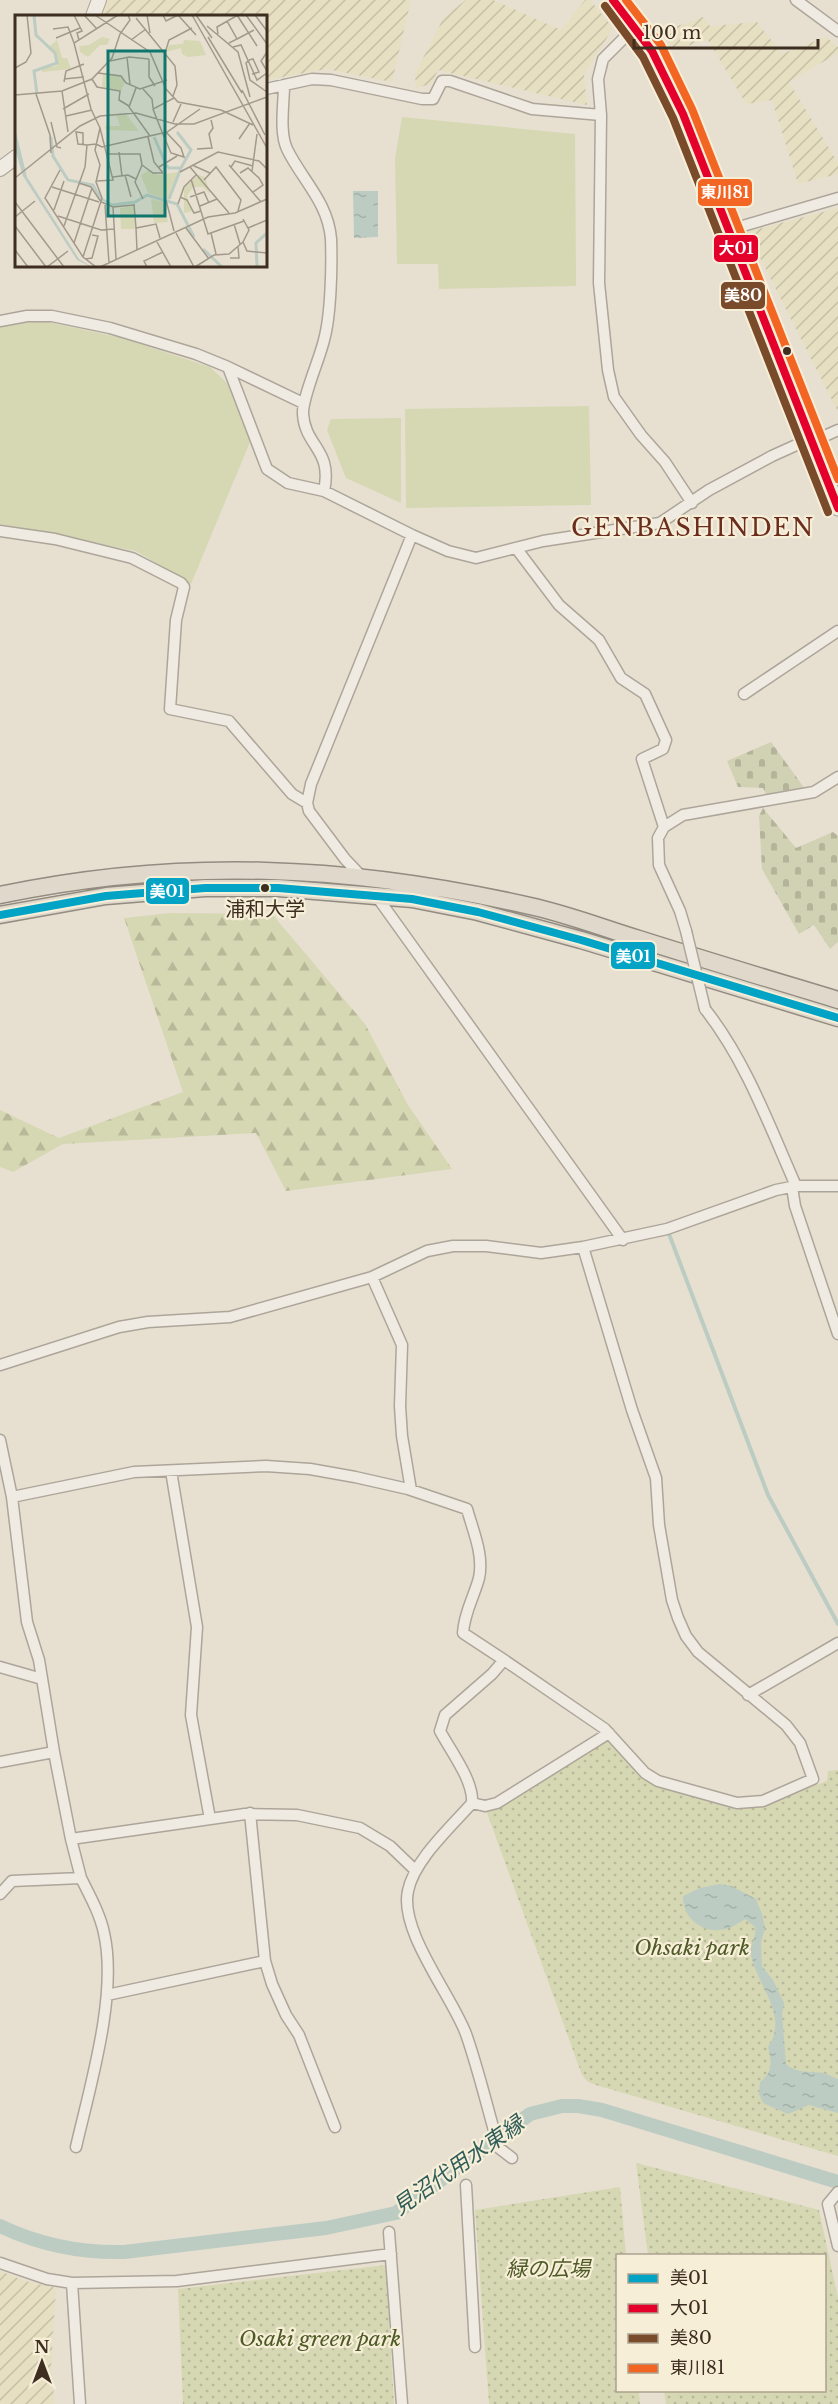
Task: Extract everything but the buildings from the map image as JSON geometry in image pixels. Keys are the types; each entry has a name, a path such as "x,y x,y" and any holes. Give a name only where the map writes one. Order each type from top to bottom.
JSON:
{"highway":[{"path":"0,895 105,876 165,871 226,869 361,876 404,881 532,906 838,1000"},
{"path":"0,915 105,896 205,888 278,888 412,899 478,912 721,981 838,1018"}],"main road":[{"path":"613,0 652,51 668,81 698,150 838,508"}],"street":[{"path":"93,15 99,0"},
{"path":"796,0 838,32"},
{"path":"635,27 612,48 603,60 598,79 601,115 599,283 608,370 614,397 640,435 665,462 692,503"},
{"path":"267,89 312,79 331,80 422,99 433,99 442,81 450,81 532,110 601,115"},
{"path":"284,85 284,137 287,149 319,199 331,238 325,338 310,389 303,403 305,427 327,466 324,491"},
{"path":"0,169 15,158"},
{"path":"729,230 838,198"},
{"path":"0,321 27,316 52,315 110,328 196,354 303,403"},
{"path":"228,367 267,469 288,483 324,491 412,536 448,551 476,558 543,542 660,523 709,490 772,456 810,439 818,439 838,430"},
{"path":"0,531 55,539 132,558 181,583 184,587 176,620 170,709 229,721 292,794 307,803"},
{"path":"412,536 311,784 307,803 309,811 377,897 623,1240"},
{"path":"516,548 559,605 599,640 621,678 645,694 666,740 663,748 642,759 664,827"},
{"path":"744,694 838,631"},
{"path":"838,777 814,792 683,815 664,827 658,838 659,865 680,910 705,1009 726,1035 740,1062 794,1186 795,1206 838,1334"},
{"path":"0,1365 119,1327 148,1322 230,1317 372,1277 427,1251 453,1246 486,1246 541,1253 583,1247 667,1229 794,1186 838,1186"},
{"path":"12,1497 134,1472 266,1466 310,1469 411,1490 467,1509 481,1563 479,1579 464,1617 463,1633 609,1733 645,1773 658,1781 737,1803 763,1801 813,1779 800,1743 786,1725 698,1652 686,1636 678,1618 672,1600 659,1525 656,1478 632,1410 583,1247"},
{"path":"372,1277 402,1345 400,1406 402,1436 411,1490"},
{"path":"0,1440 3,1464 12,1497 27,1623 39,1660 71,1839 81,1878 104,1933 107,1954 106,1995 76,2147"},
{"path":"171,1471 197,1627 190,1715 210,1819"},
{"path":"748,1695 838,1643"},
{"path":"504,1660 492,1674 445,1715 440,1724 440,1731 469,1784 472,1803 415,1870 406,1906 409,1919 440,1986 465,2032 499,2148 512,2158"},
{"path":"0,1667 42,1679"},
{"path":"472,1803 485,1806 497,1803 609,1733"},
{"path":"0,1762 54,1752"},
{"path":"250,1813 265,1961 272,1984 286,2015 299,2035 335,2127"},
{"path":"71,1839 250,1813 297,1815 360,1827 390,1846 415,1870"},
{"path":"0,1894 12,1881 81,1878"},
{"path":"106,1995 265,1961"},
{"path":"466,2185 475,2347"},
{"path":"835,2194 828,2204 838,2246"},
{"path":"389,2232 402,2404"},
{"path":"0,2263 47,2278 72,2283 177,2281 391,2254"},
{"path":"72,2283 80,2404"}],"shaded area":[{"path":"107,0 411,0 392,82 327,69 267,80 267,15 101,15"},
{"path":"466,0 493,0 561,30 585,0 590,0 613,28 584,75 587,105 438,70 431,84 416,88 415,74 444,17"},
{"path":"703,17 710,26 757,22 782,54 826,37 838,47 838,53 789,82 838,163 838,174 798,184 772,100 746,104 708,40 672,50 663,31"},
{"path":"838,208 838,412 747,232"},
{"path":"0,2271 25,2281 56,2288 51,2368 55,2404 0,2404"}],"green space":[{"path":"402,117 575,134 576,286 439,289 438,264 397,264 395,159"},
{"path":"23,322 48,322 122,338 210,367 228,384 250,442 191,584 136,551 0,524 0,327"},
{"path":"589,406 591,505 406,508 405,409"},
{"path":"401,418 401,503 346,478 327,430 331,419"},
{"path":"771,742 805,789 768,798 763,788 738,787 727,761"},
{"path":"763,808 796,848 833,832 838,836 838,942 830,949 814,925 799,934 762,869 759,816"},
{"path":"170,913 272,914 365,1024 408,1105 452,1169 286,1191 256,1133 63,1144 13,1172 0,1167 0,1110 59,1138 183,1092 124,918"},
{"name":"Ohsaki park","path":"602,1741 610,1742 656,1784 674,1791 737,1807 764,1804 827,1781 828,1771 838,1770 838,2156 596,2085 588,2082 582,2075 486,1810"},
{"path":"636,2163 819,2210 838,2298 838,2404 666,2404 664,2392 826,2392 826,2254 648,2254"},
{"name":"緑の広場","path":"620,2187 626,2254 616,2254 616,2392 639,2392 640,2404 489,2404 475,2210"},
{"name":"Osaki green park","path":"386,2265 394,2404 183,2404 178,2289"}],"water":[{"path":"353,191 378,191 378,237 354,238"},
{"path":"720,1884 731,1886 756,1899 765,1928 761,1942 762,1966 773,1980 784,2003 782,2014 786,2064 799,2071 824,2073 838,2079 838,2113 809,2105 788,2114 763,2103 759,2094 760,2082 769,2070 768,2047 774,2035 775,2023 770,2000 754,1966 751,1954 755,1927 745,1919 726,1929 705,1928 693,1921 683,1903 683,1896 700,1888"}],"waterway":[{"path":"669,1234 768,1495 838,1624"},
{"name":"見沼代用水東縁","path":"0,2226 45,2243 107,2252 124,2252 326,2228 396,2213 530,2114 562,2106 602,2110 838,2182"}],"transit line":[{"name":"大01","path":"613,0 652,51 683,114 838,508"},
{"name":"東川81","path":"626,0 661,45 692,109 838,479"},
{"name":"美80","path":"605,6 643,57 673,118 828,512"},
{"name":"美01","path":"0,915 106,896 205,888 278,888 412,899 478,912 581,940 838,1018"}],"place":[{"name":"浦和大学","path":"265,888"}],"district":[{"name":"GENBASHINDEN","path":"693,528"}]}
